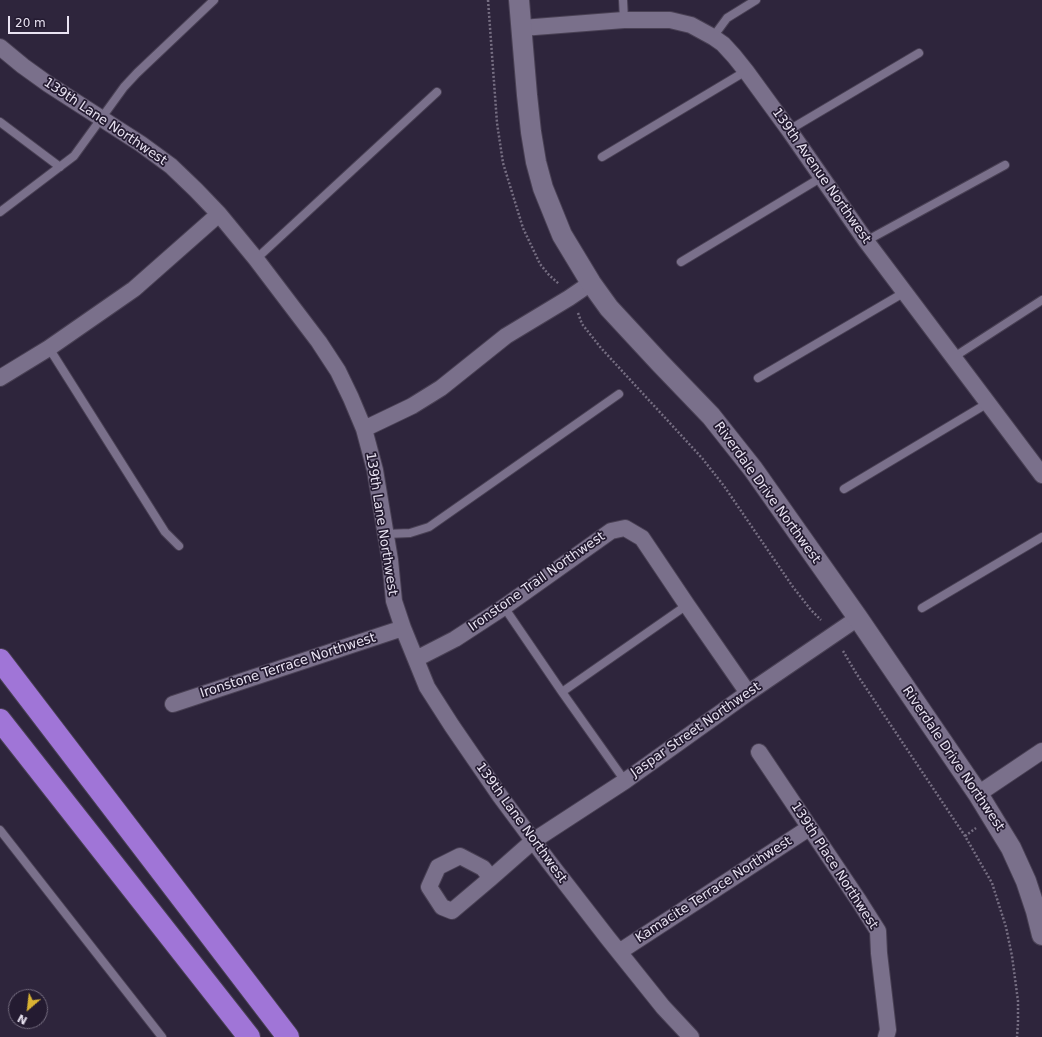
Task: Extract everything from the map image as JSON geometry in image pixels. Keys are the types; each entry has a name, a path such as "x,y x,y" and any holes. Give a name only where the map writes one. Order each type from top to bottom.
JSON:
{"highway":[{"path":"0,660 288,1037"},
{"path":"0,720 249,1037"}],"street":[{"name":"Riverdale Drive Northwest","path":"519,0 527,95 536,162 543,188 562,235 604,302 711,416 753,469 858,618 978,794 1011,848 1026,881 1042,935"},
{"name":"139th Avenue Northwest","path":"522,28 624,20 670,20 691,25 713,36 723,44 746,71 789,130 866,241 988,403 1040,469"},
{"name":"139th Lane Northwest","path":"0,48 35,75 141,144 171,166 219,214 256,259 319,342 338,371 364,429 375,470 390,560 394,602 427,687 500,796 533,841 663,1007 691,1037"},
{"path":"0,378 49,348 134,288 219,214"},
{"path":"364,429 412,406 441,388 506,336 591,283"},
{"name":"Ironstone Trail Northwest","path":"416,659 454,639 504,607 611,531 625,528 642,538 748,693"},
{"name":"Jaspar Street Northwest","path":"491,878 533,841 625,781 748,693 858,618"},
{"name":"Ironstone Terrace Northwest","path":"173,704 403,628"},
{"name":"139th Place Northwest","path":"759,752 878,931 888,1030 886,1037"},
{"path":"978,794 1041,755"},
{"name":"Kamacite Terrace Northwest","path":"619,952 809,828"}],"lane":[{"path":"0,212 74,156 124,87 214,0"},
{"path":"623,0 624,20"},
{"path":"713,36 727,18 756,0"},
{"path":"789,130 919,53"},
{"path":"602,157 746,71"},
{"path":"256,259 437,92"},
{"path":"0,122 60,167"},
{"path":"866,241 1005,165"},
{"path":"680,262 822,177"},
{"path":"758,378 905,292"},
{"path":"954,357 1042,300"},
{"path":"49,348 165,532 179,546"},
{"path":"386,534 410,533 429,526 619,394"},
{"path":"844,489 988,403"},
{"path":"922,608 1042,537"},
{"path":"562,692 687,605"},
{"path":"504,607 625,781"},
{"path":"0,830 162,1037"}],"path":[{"path":"488,0 496,123 502,163 522,228 540,264 560,285"}]}
